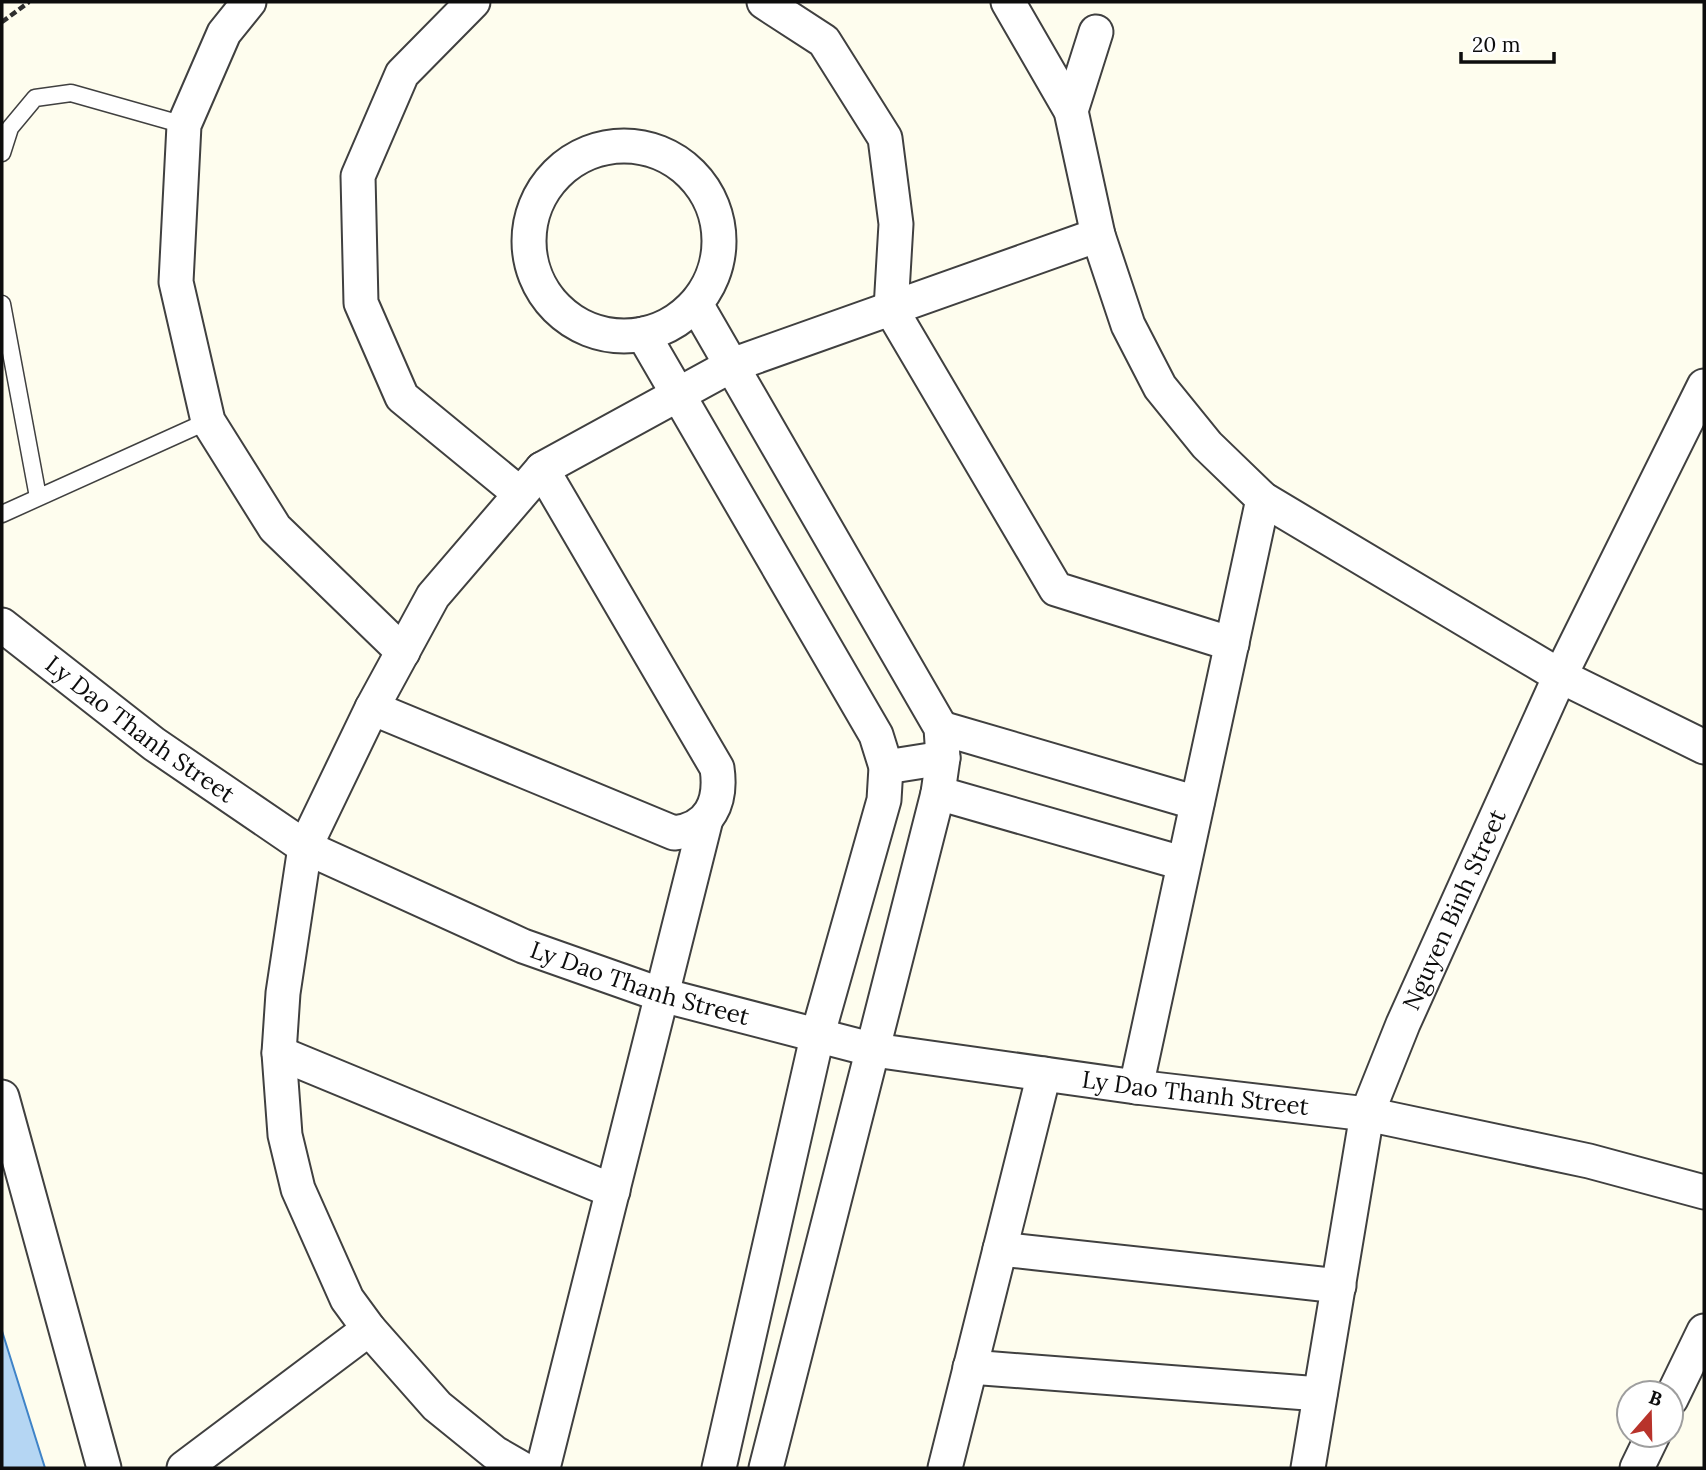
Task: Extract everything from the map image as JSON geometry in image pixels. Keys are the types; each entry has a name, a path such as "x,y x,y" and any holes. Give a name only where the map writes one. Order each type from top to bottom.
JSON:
{"street":[{"path":"248,2 225,33 184,125 176,282 208,421 275,528 403,652"},
{"path":"473,2 402,74 358,176 361,303 402,397 519,493"},
{"path":"764,2 824,41 885,138 896,224 891,309 1056,589 1232,644"},
{"path":"1008,2 1071,111 1098,235 1128,326 1160,387 1207,445 1263,499 1560,677 1704,747"},
{"path":"1071,111 1096,32"},
{"path":"621,145 653,149 681,164 703,187 716,215 720,246 713,277 696,304 672,323 643,334 612,335 581,326 556,308 537,282 529,251 530,220 542,191 570,162 590,151 621,145"},
{"path":"521,1468 495,1452 438,1406 369,1329 347,1299 298,1189 285,1135 279,1053 286,966 305,847 372,708 433,596 542,469 676,393 732,365 1098,235"},
{"path":"696,304 942,743 938,793 766,1468"},
{"path":"643,334 876,735 886,767 884,800 817,1037 719,1468"},
{"name":"Nguyen Binh Street","path":"1308,1468 1367,1114 1403,1024 1560,677 1704,386"},
{"path":"542,469 717,768 716,797 705,822 543,1468"},
{"path":"1136,1087 1182,863 1263,499"},
{"name":"Ly Dao Thanh Street","path":"2,625 153,744 305,847 523,946 662,995 874,1050 1136,1087 1367,1114 1589,1161 1704,1192"},
{"path":"372,708 674,834 692,831 705,822"},
{"path":"886,767 942,743 1197,803"},
{"path":"938,793 1182,863"},
{"path":"279,1053 613,1191"},
{"path":"945,1468 1044,1074"},
{"path":"2,1097 104,1468"},
{"path":"1000,1249 1339,1286"},
{"path":"184,1468 369,1329"},
{"path":"1681,1379 1704,1331"},
{"path":"970,1367 1320,1394"},
{"path":"1637,1468 1646,1449"}],"lane":[{"path":"2,153 9,128 35,98 71,93 184,125"},
{"path":"2,304 38,498"},
{"path":"2,514 208,421"}],"path":[{"path":"2,22 29,2"}],"water":[{"path":"2,1331 45,1468 2,1468"}]}
